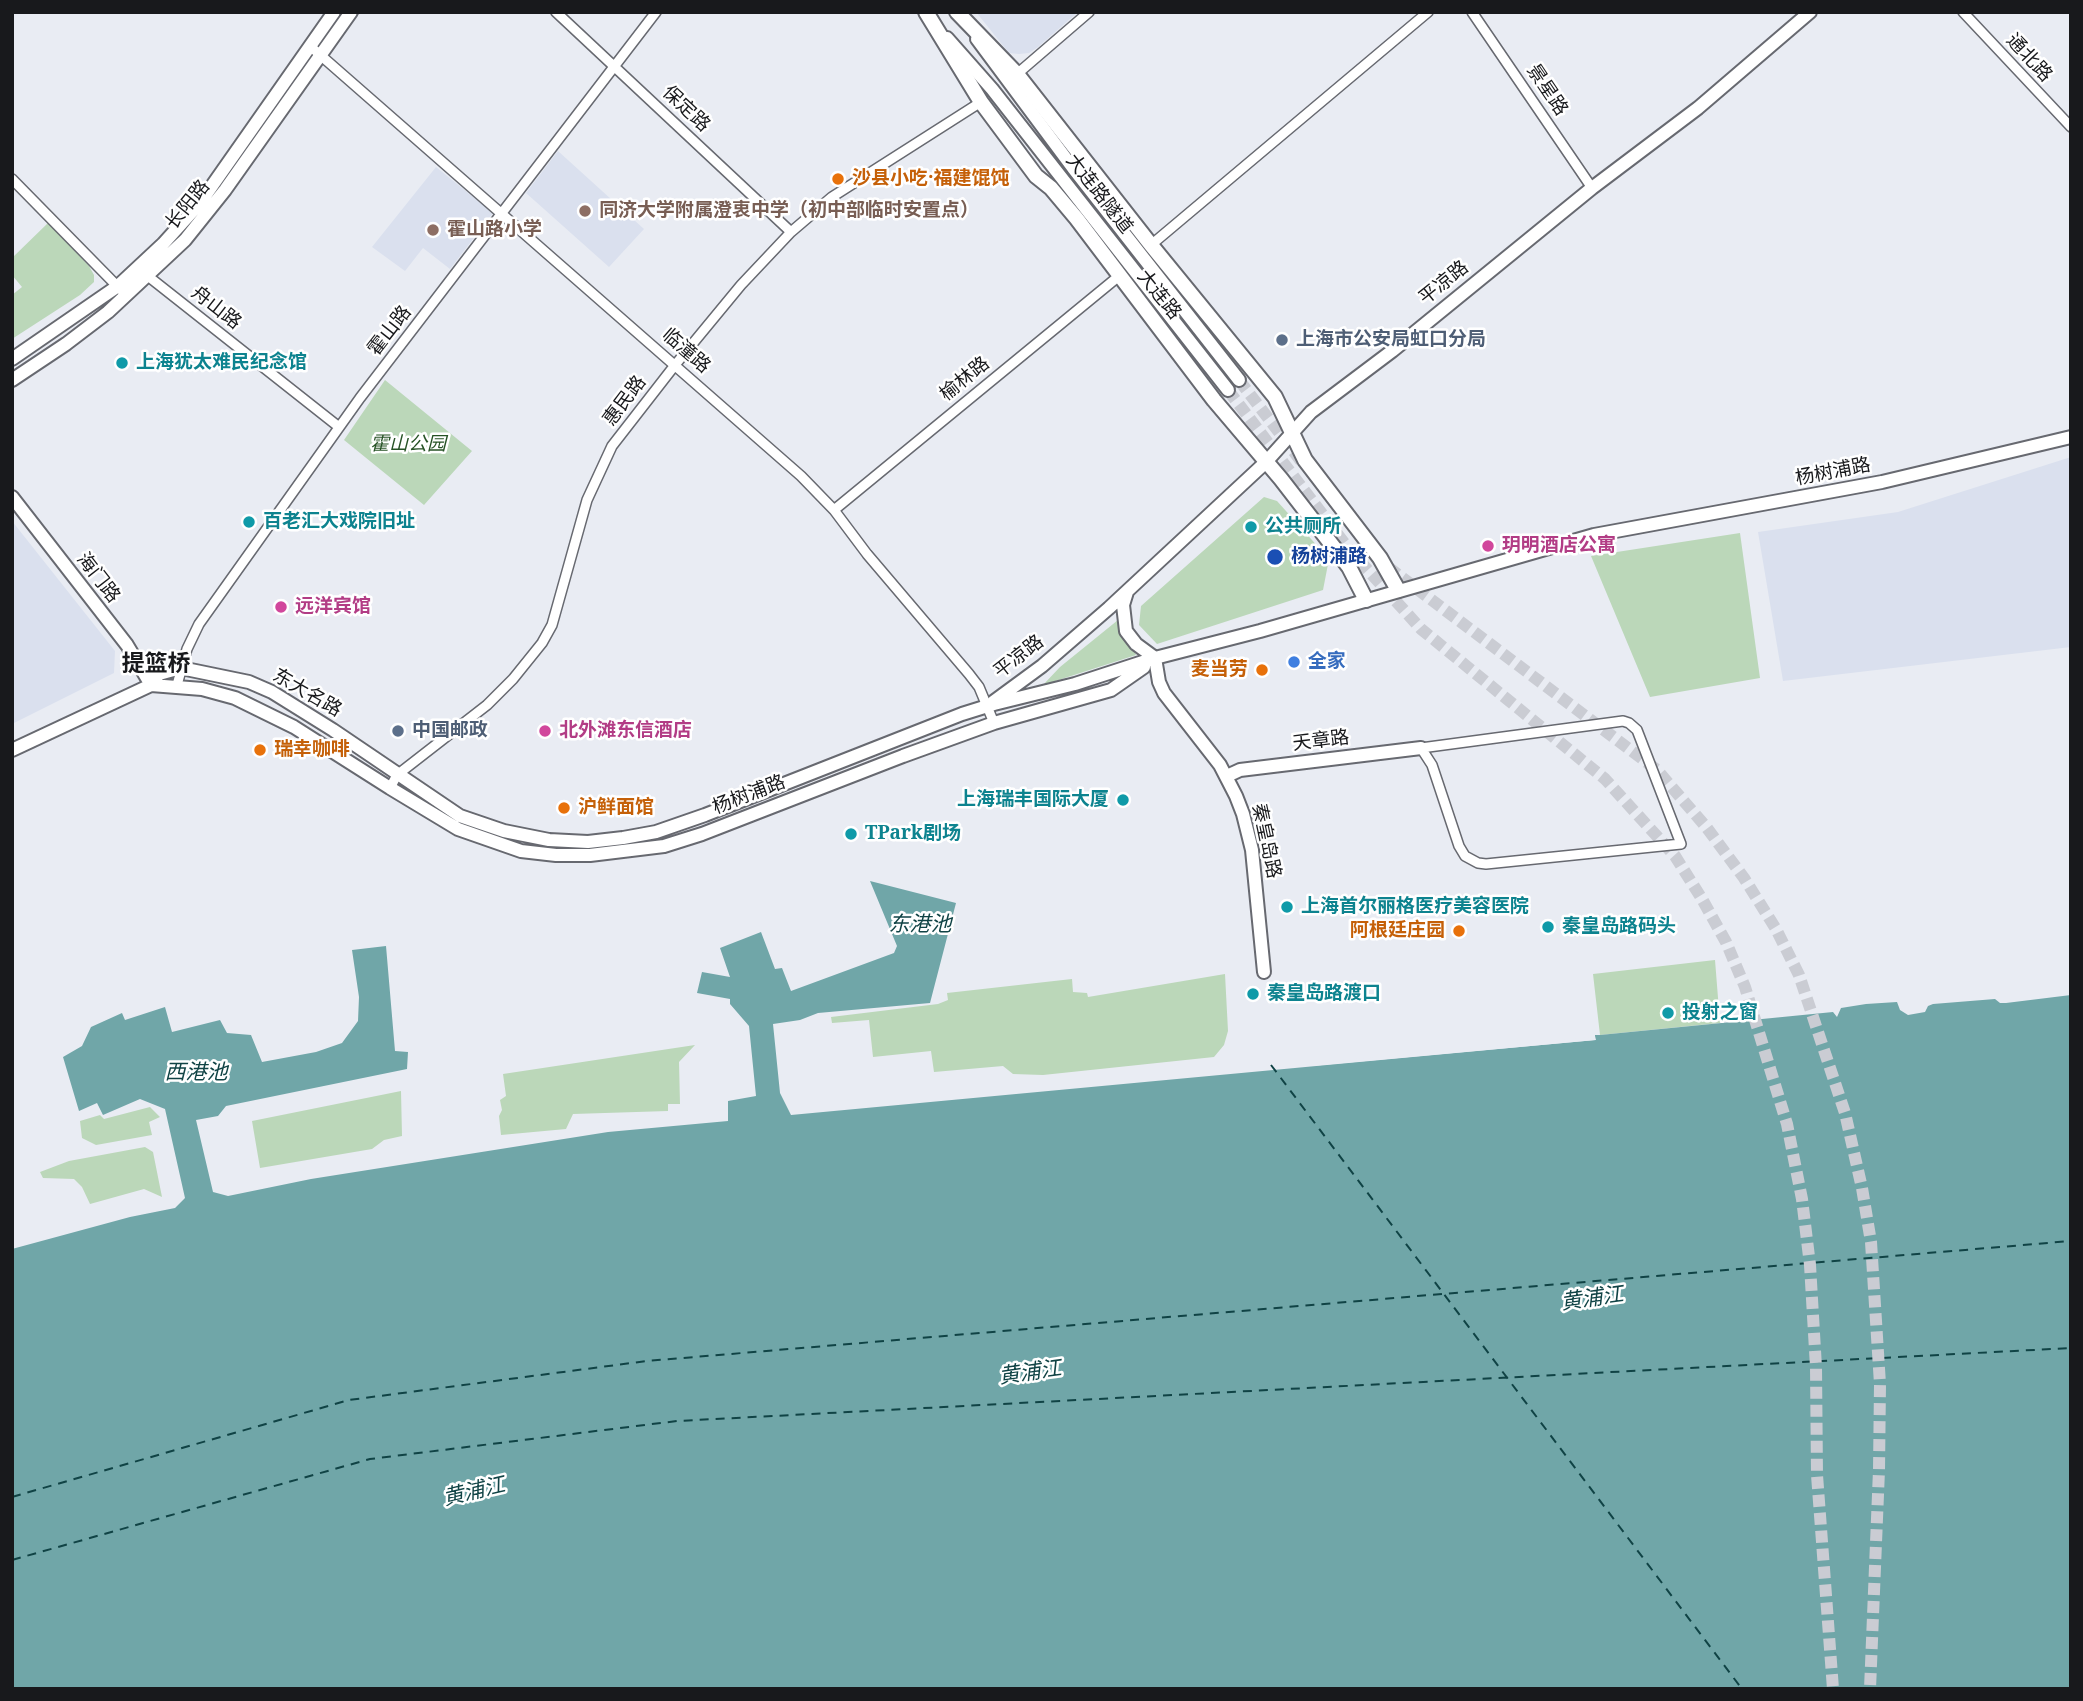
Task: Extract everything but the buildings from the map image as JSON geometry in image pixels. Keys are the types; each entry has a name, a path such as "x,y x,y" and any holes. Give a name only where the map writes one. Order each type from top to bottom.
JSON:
{"main road":[{"name":"长阳路","path":"12,359 118,286 143,272 185,240 225,190 315,51 334,12"},
{"name":"长阳路","path":"315,51 351,12"},
{"name":"大连路","path":"926,12 981,102 1036,176 1051,188 1077,219 1214,400 1349,568 1366,600"},
{"name":"平凉路","path":"987,706 1042,666 1128,589 1266,462 1311,412 1392,351 1592,188 1698,108 1810,12"},
{"name":"大连路","path":"958,13 1017,74 1275,397 1305,460 1380,558 1398,590"},
{"name":"大连路隧道","path":"958,13 1048,135 1239,380"},
{"name":"大连路隧道","path":"935,24 992,89 1228,390"},
{"name":"长阳路","path":"12,380 66,344 128,296 143,272"},
{"name":"杨树浦路","path":"397,775 460,816 504,831 549,840 588,842 656,832 987,706 1075,684 1155,658 1594,535 1882,482 2071,437"},
{"name":"海门路","path":"12,497 127,645 151,685"},
{"path":"1128,589 1124,605 1126,631 1136,644 1155,658"},
{"name":"杨树浦路","path":"390,788 458,829 522,851 556,855 622,852 664,846 994,723 1111,690 1155,658"},
{"name":"秦皇岛路","path":"1155,658 1164,693 1227,776 1243,814 1252,850 1264,972"},
{"name":"东大名路","path":"151,685 159,674 181,668 249,682 272,692 333,730 397,775"},
{"name":"东大名路","path":"12,750 151,685 177,685 235,698 295,727 390,788"},
{"name":"天章路","path":"1227,776 1240,770 1421,748"}],"street":[{"name":"保定路","path":"556,12 791,232"},
{"name":"霍山路","path":"177,685 187,649 199,625 339,427 656,12"},
{"path":"1017,74 1089,12"},
{"path":"1151,245 1428,12"},
{"name":"景星路","path":"1472,12 1592,188"},
{"name":"通北路","path":"1963,12 2071,127"},
{"name":"临潼路","path":"315,51 750,429 834,510 867,554 979,687 994,723"},
{"name":"惠民路","path":"390,788 397,775 487,705 513,679 542,643 552,625 587,500 612,446 741,285 791,232 832,197 981,102"},
{"path":"12,179 128,296"},
{"name":"舟山路","path":"143,272 339,427"},
{"name":"榆林路","path":"834,510 1119,276"},
{"path":"1629,723 1634,726 1641,740 1681,844 1478,863 1465,856 1459,846 1432,765 1421,748 1629,723"}],"shaded area":[{"path":"976,12 1078,12 1038,47 1029,53 1019,54 1009,53"},
{"name":"同济大学附属澄衷中学（初中部临时安置点）","path":"558,151 644,229 609,267 526,193"},
{"name":"霍山路小学","path":"436,167 493,213 450,269 423,248 405,271 372,247"},
{"path":"2071,457 2071,647 1783,681 1758,532 1898,512"},
{"path":"12,521 115,651 114,673 12,724"}],"green space":[{"path":"49,222 89,266 94,282 80,295 12,339 12,295 22,287 12,275 12,258"},
{"name":"霍山公园","path":"385,380 472,451 424,505 344,440"},
{"path":"1264,497 1277,501 1329,559 1323,590 1157,644 1139,625 1141,606"},
{"path":"1740,533 1760,678 1650,697 1591,556"},
{"path":"1118,620 1136,655 1043,685 1060,667"},
{"path":"1715,960 1720,1023 1600,1035 1593,974"},
{"path":"1225,974 1228,1031 1224,1045 1214,1057 1043,1075 1013,1074 1003,1066 934,1072 931,1051 873,1057 869,1020 832,1023 831,1017 938,1004 948,1000 947,993 1072,979 1073,992 1087,993 1088,997"},
{"path":"695,1045 679,1062 680,1104 668,1104 668,1111 573,1114 566,1129 501,1135 500,1100 506,1096 503,1074"},
{"path":"401,1091 402,1136 384,1140 372,1149 260,1168 252,1121"},
{"path":"150,1107 160,1117 149,1122 152,1135 96,1145 82,1138 80,1121 100,1115 104,1119"},
{"path":"145,1147 153,1152 162,1197 144,1189 90,1204 82,1187 74,1179 43,1178 40,1172 69,1161"}],"water":[{"path":"870,881 956,903 930,1003 818,1013 800,1020 773,1024 780,1093 791,1115 1595,1040 1595,1035 1833,1012 1837,1017 1841,1008 1866,1004 1897,1002 1900,1010 1908,1015 1925,1012 1928,1006 1933,1004 1995,999 2006,1003 2071,995 2071,1689 12,1689 12,1249 130,1217 175,1208 185,1198 165,1109 140,1099 103,1115 97,1103 79,1111 63,1057 82,1046 91,1027 122,1013 125,1020 165,1007 172,1032 220,1020 227,1033 251,1035 262,1062 316,1052 342,1043 358,1021 359,997 352,950 386,946 395,1051 408,1052 407,1069 226,1106 218,1116 196,1120 213,1192 228,1196 311,1179 608,1132 728,1121 728,1101 756,1096 749,1026 730,1004 730,999 697,993 702,972 730,977 720,948 761,932 775,969 782,968 791,991 894,953 897,946"}],"pier":[{"path":"1594,1032 1596,1040 1311,1066 1310,1063 1591,1037"}],"ferry route":[{"path":"1271,1065 1742,1689"},
{"path":"12,1497 349,1400 647,1361 2071,1241"},
{"path":"12,1560 370,1459 677,1421 2071,1348"}],"tunnel":[{"path":"1239,380 1301,461"},
{"path":"1228,390 1348,548 1421,629 1605,779 1675,856 1726,942 1745,987 1787,1124 1802,1199 1810,1265 1816,1367 1817,1475 1833,1689"},
{"path":"1388,567 1657,770 1707,828 1744,878 1776,929 1799,975 1845,1113 1871,1242 1880,1384 1870,1689"}],"place":[{"name":"沙县小吃·福建馄饨","path":"838,179"},
{"name":"同济大学附属澄衷中学（初中部临时安置点）","path":"585,211"},
{"name":"霍山路小学","path":"433,230"},
{"name":"上海市公安局虹口分局","path":"1282,340"},
{"name":"上海犹太难民纪念馆","path":"122,363"},
{"name":"百老汇大戏院旧址","path":"249,522"},
{"name":"公共厕所","path":"1251,527"},
{"name":"玥明酒店公寓","path":"1488,546"},
{"name":"杨树浦路","path":"1275,557"},
{"name":"远洋宾馆","path":"281,607"},
{"name":"全家","path":"1294,662"},
{"name":"麦当劳","path":"1262,670"},
{"name":"中国邮政","path":"398,731"},
{"name":"北外滩东信酒店","path":"545,731"},
{"name":"瑞幸咖啡","path":"260,750"},
{"name":"上海瑞丰国际大厦","path":"1123,800"},
{"name":"沪鲜面馆","path":"564,808"},
{"name":"TPark剧场","path":"851,834"},
{"name":"上海首尔丽格医疗美容医院","path":"1287,907"},
{"name":"秦皇岛路码头","path":"1548,927"},
{"name":"阿根廷庄园","path":"1459,931"},
{"name":"秦皇岛路渡口","path":"1253,994"},
{"name":"投射之窗","path":"1668,1013"}],"district":[{"name":"提篮桥","path":"156,664"}],"water label":[{"name":"东港池","path":"920,925"},
{"name":"西港池","path":"196,1073"},
{"name":"黄浦江","path":"1592,1299"},
{"name":"黄浦江","path":"1030,1373"},
{"name":"黄浦江","path":"474,1492"}]}
